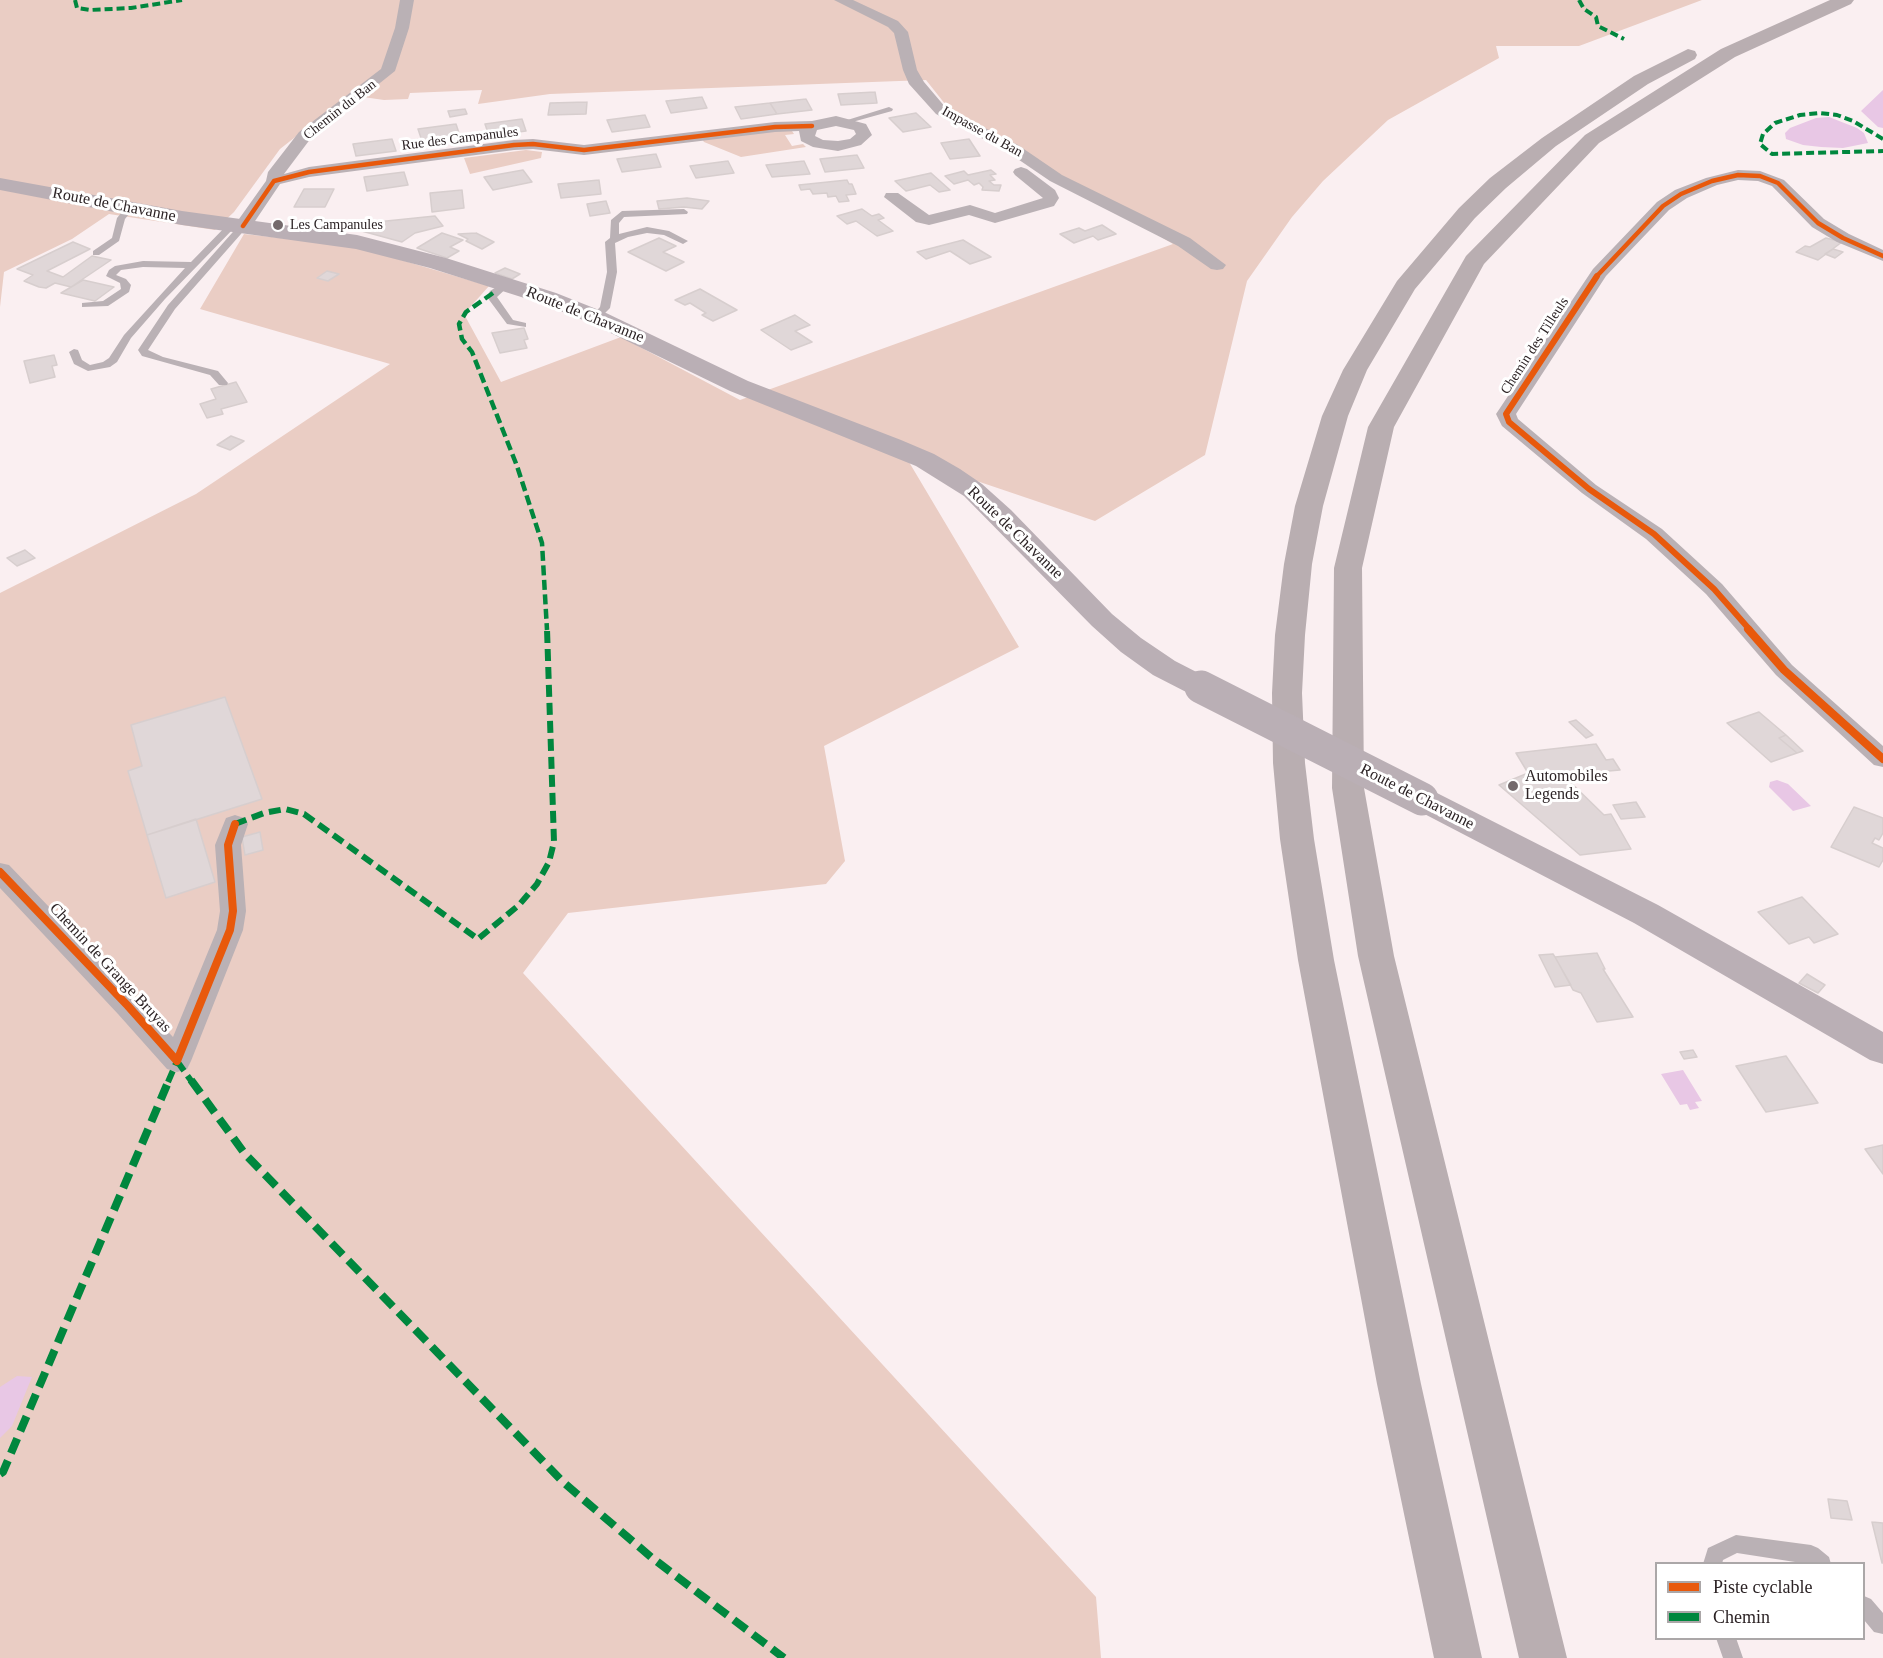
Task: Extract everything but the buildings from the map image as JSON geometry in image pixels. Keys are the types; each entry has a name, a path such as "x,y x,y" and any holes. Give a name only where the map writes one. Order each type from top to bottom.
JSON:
{"highway":[{"path":"1458,1658 1399,1384 1316,960 1297,839 1289,763 1287,693 1291,623 1298,564 1309,506 1335,416 1355,370 1405,286 1467,213 1498,183 1549,141 1641,80 1718,39 1800,0"},
{"path":"1543,1658 1376,956 1348,788 1348,568 1381,427 1474,261 1592,139 1728,53 1845,0"}],"main road":[{"name":"Route de Chavanne","path":"0,184 129,209 357,242 506,284 597,316 739,386 925,460 973,490 1109,626 1164,668 1646,914 1883,1050"}],"street":[{"name":"Chemin du Ban","path":"274,181 276,172 305,135 388,72 402,28 407,0"},
{"name":"Impasse du Ban","path":"841,0 893,24 901,32 910,70 917,84 941,111 1035,162 1056,178 1184,242 1217,265"},
{"name":"Rue des Campanules","path":"274,181 309,172 514,145 533,144 584,150 775,127 845,122"},
{"path":"812,126 805,134 807,138 819,144 847,145 861,139 864,135 860,127 845,122"},
{"name":"Impasse du Ban","path":"892,197 922,218 929,220 970,210 990,218 1000,217 1051,198 1022,172 1021,169 1035,162"},
{"name":"Chemin des Tilleuls","path":"1883,256 1843,238 1818,223 1778,183 1760,176 1738,174 1712,180 1681,194 1663,206 1599,273 1506,414 1509,422 1589,489 1654,534 1705,581 1784,670 1883,759"},
{"path":"237,226 274,181"},
{"name":"Chemin de Grange Bruyas","path":"0,872 177,1060 230,930 233,911 228,845 235,824"}],"lane":[{"path":"845,122 889,109"},
{"path":"96,253 116,239 121,218 129,209"},
{"path":"615,239 614,222 622,214 684,212"},
{"path":"74,352 78,362 88,368 106,365 113,360 127,337 192,265 237,226"},
{"path":"222,383 214,373 159,359 146,354 143,350 171,307 237,226"},
{"path":"597,316 605,308 613,264 610,242 647,230 658,231 683,241"},
{"path":"85,305 105,304 126,290 123,281 111,276 112,272 118,268 142,264 192,265"},
{"path":"506,284 493,293 492,297 510,322 523,325"},
{"path":"1712,1562 1715,1554 1736,1544 1811,1554 1821,1562"},
{"path":"1865,1608 1881,1625"},
{"path":"1727,1640 1732,1658"}],"shaded area":[{"path":"0,0 1702,0 1579,46 1496,46 1499,58 1388,120 1323,181 1292,217 1247,281 1205,455 1095,521 906,457 1019,647 824,746 845,861 826,884 568,913 523,973 1096,1597 1101,1658 0,1658 0,593 196,494 390,364 200,309 244,234 354,246 489,286 464,314 501,382 621,337 740,400 1173,244 953,114 926,80 550,94 478,104 482,90 410,93 408,99 384,100 349,95 280,149 234,212 215,230 109,214 72,239 4,272 0,307"},
{"path":"1883,90 1883,128 1878,127 1861,111"},
{"path":"1829,117 1857,128 1864,133 1868,143 1843,148 1821,147 1803,145 1786,139 1785,133 1790,128 1816,118"},
{"path":"778,130 792,131 794,134 785,135 792,146 803,144 806,147 741,157 704,142 702,139"},
{"path":"526,150 542,152 541,158 470,174 464,158"},
{"path":"1777,780 1788,784 1811,806 1793,811 1769,787 1770,782"},
{"path":"1683,1070 1702,1101 1695,1102 1699,1108 1690,1110 1687,1104 1680,1105 1661,1074"},
{"path":"17,1376 32,1377 12,1426 0,1438 0,1387"}],"marked path":[{"path":"75,0 77,8 90,10 131,8 182,0"},
{"path":"1579,0 1584,9 1596,17 1598,26 1624,39"},
{"path":"1883,139 1853,121 1837,115 1820,113 1800,115 1775,123 1763,134 1760,144 1772,154 1883,151"},
{"path":"235,824 264,813 285,809 304,814 478,939 519,905 537,884 549,862 554,842 550,681 542,543 517,466 472,352 462,339 459,324 466,312 493,293"},
{"path":"177,1061 245,1154 563,1482 651,1557 784,1658"},
{"path":"0,1474 3,1472 177,1061"}],"cycle path":[{"path":"243,226 274,181 309,172 514,145 533,144 584,150 775,127 812,126"},
{"path":"1883,256 1843,238 1818,223 1778,183 1760,176 1738,175 1712,181 1681,194 1663,206 1599,273 1506,414 1509,422 1589,489 1654,534 1714,589 1784,670 1883,759"},
{"path":"0,872 128,1006 177,1061 230,930 233,911 228,845 235,824"}],"place":[{"name":"Les Campanules","path":"278,225"},
{"name":"Automobiles Legends","path":"1513,786"}]}
